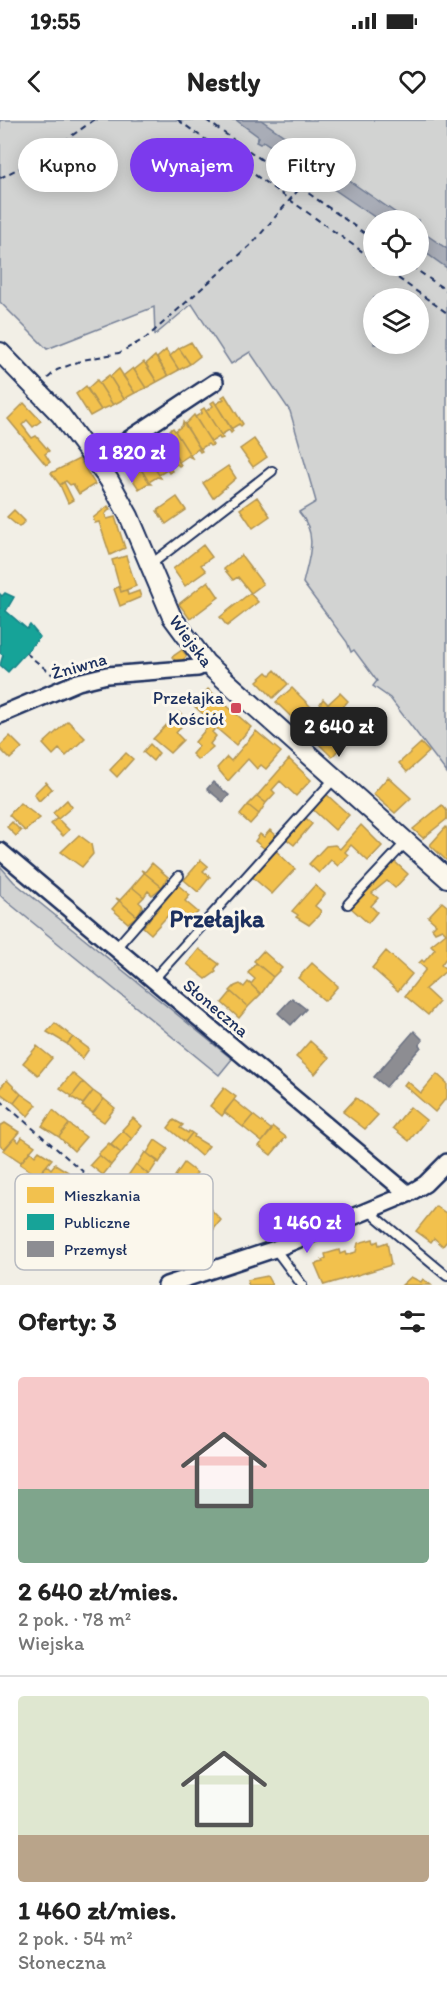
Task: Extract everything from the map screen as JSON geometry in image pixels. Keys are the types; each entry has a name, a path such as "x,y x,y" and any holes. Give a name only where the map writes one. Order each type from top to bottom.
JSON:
{"street":[{"name":"Wiejska","path":"0,352 37,388 96,461 129,516 148,566 172,617 206,663 447,878"},
{"path":"96,461 215,382"},
{"name":"Żniwna","path":"0,715 78,682 107,675 198,668 206,663"},
{"name":"Słoneczna","path":"0,851 408,1194"},
{"path":"213,1268 275,1249 408,1194 425,1184 447,1162"},
{"path":"166,1285 208,1270"}],"lane":[{"path":"148,566 273,471"},
{"path":"153,980 335,778"},
{"path":"348,904 406,842"},
{"path":"115,949 178,876"},
{"path":"369,1211 447,1276"},
{"path":"275,1249 302,1285"}],"path":[{"path":"0,178 44,156 94,120"},
{"path":"178,120 363,252"},
{"path":"206,120 266,163"},
{"path":"37,388 57,370 83,360 119,353 146,338 253,243 297,192"},
{"path":"306,192 363,232"},
{"path":"395,276 447,313"},
{"path":"425,276 447,291"},
{"path":"26,653 57,678"},
{"path":"0,1100 86,1174"},
{"path":"189,1270 192,1275"}],"shaded area":[{"path":"0,120 447,120 447,773 390,698 373,686 377,681 354,650 351,652 347,642 303,583 310,555 311,538 309,529 299,512 316,502 290,411 250,352 231,364 192,304 155,335 154,307 47,349 0,302"},
{"path":"236,120 261,120 287,138 266,138 266,143 263,141 260,144 256,142 259,137"},
{"path":"356,186 392,210 364,210 338,192 356,192"},
{"path":"429,237 447,249 447,268 429,255"},
{"path":"0,866 14,882 232,1059 219,1075 4,899 0,895"}],"building: Mieszkania":[{"path":"191,342 200,356 190,364 179,348"},
{"path":"179,348 190,364 179,370 170,356"},
{"path":"166,350 179,370 168,376 157,358"},
{"path":"155,356 168,376 157,382 146,364"},
{"path":"144,362 157,382 146,388 134,370"},
{"path":"133,368 146,388 135,393 123,376"},
{"path":"119,369 135,393 124,399 110,377"},
{"path":"109,375 124,399 113,405 99,383"},
{"path":"97,380 113,405 101,410 87,389"},
{"path":"86,386 101,410 90,416 76,394"},
{"path":"225,395 243,424 241,426 239,424 231,429 216,404 224,399 222,397"},
{"path":"214,401 233,431 231,433 229,430 221,435 206,411 213,406 211,403"},
{"path":"24,403 41,421 33,427 27,420 22,425 32,438 36,436 49,451 45,454 50,462 46,465 8,419"},
{"path":"204,408 223,438 219,437 211,442 195,417 202,413 201,410"},
{"path":"194,415 213,445 208,444 200,449 185,424"},
{"path":"183,422 202,451 198,449 190,455 175,431 182,426"},
{"path":"173,428 192,458 188,456 179,462 164,438 171,433 170,430"},
{"path":"163,436 181,465 177,464 170,468 155,444 162,440"},
{"path":"254,439 267,457 253,467 240,449"},
{"path":"153,441 172,471 169,473 167,470 159,475 144,451 151,446 149,444"},
{"path":"142,449 161,478 157,477 149,482 134,458 142,453"},
{"path":"132,455 151,484 139,489 123,465 131,460 129,457"},
{"path":"79,459 95,484 79,494 73,484 70,485 66,481 60,485 51,473"},
{"path":"228,466 236,478 213,498 203,483"},
{"path":"64,482 73,500 68,503 60,485"},
{"path":"177,497 186,510 166,524 157,511"},
{"path":"257,497 270,516 253,528 240,509"},
{"path":"108,506 110,509 105,514 107,519 115,517 125,548 110,555 99,522 95,523 93,518"},
{"path":"14,510 25,521 19,527 7,517"},
{"path":"203,545 212,557 201,565 206,571 185,586 173,569"},
{"path":"241,555 263,584 251,593 238,577 233,580 224,569"},
{"path":"126,556 136,586 121,592 112,560"},
{"path":"208,581 219,597 190,619 179,604"},
{"path":"119,586 121,592 127,590 128,595 139,591 141,597 120,606 114,589"},
{"path":"250,593 258,602 227,626 220,617"},
{"path":"182,650 187,656 178,664 172,657"},
{"path":"275,670 288,684 273,698 257,681 267,672 270,675"},
{"path":"292,688 320,716 326,710 320,704 323,699 328,704 340,693 348,701 336,715 344,722 337,729 348,739 332,757 276,702"},
{"path":"208,689 251,727 236,745 216,728 212,732 216,736 210,744 213,747 198,760 192,754 199,746 195,742 212,722 194,706"},
{"path":"179,712 187,719 176,733 183,740 170,753 153,739"},
{"path":"68,721 85,738 66,756 59,749 53,755 43,744"},
{"path":"256,731 281,752 266,769 261,765 257,769 248,759 228,781 217,768 227,757 231,761"},
{"path":"10,736 22,748 10,759 0,749 0,746"},
{"path":"421,743 429,752 407,772 399,763"},
{"path":"150,744 159,753 153,761 143,752"},
{"path":"126,753 133,759 117,777 110,770"},
{"path":"289,759 311,780 296,796 280,781 272,790 275,793 266,803 257,796"},
{"path":"388,777 411,798 395,813 373,794"},
{"path":"46,782 52,789 39,801 34,794"},
{"path":"325,793 349,815 335,830 311,808"},
{"path":"257,796 266,803 259,814 248,805"},
{"path":"67,800 72,807 58,819 53,813"},
{"path":"20,803 40,818 25,831 9,815"},
{"path":"248,805 259,814 250,824 240,815"},
{"path":"442,805 447,811 447,819 423,838 413,829"},
{"path":"304,816 312,824 294,845 285,838"},
{"path":"57,818 69,830 63,836 51,824"},
{"path":"12,822 21,831 16,836 7,827"},
{"path":"361,825 382,846 368,861 351,845 345,852 348,855 338,866 331,860 319,873 309,864 326,846 335,845 340,849"},
{"path":"446,827 447,829 447,861 430,845"},
{"path":"270,830 276,835 265,849 255,841 260,834 264,837"},
{"path":"79,835 91,844 93,854 82,867 61,852"},
{"path":"275,850 295,869 272,894 251,876"},
{"path":"201,860 208,866 203,871 210,877 198,892 184,880"},
{"path":"393,860 408,874 395,888 387,881 372,893 378,898 371,906 377,912 368,923 351,908"},
{"path":"152,863 168,877 162,887 141,870 145,872"},
{"path":"141,870 162,887 152,895 148,891 144,897 132,887 144,873"},
{"path":"178,885 190,895 185,901 198,912 190,921 174,909 151,934 143,927"},
{"path":"315,885 325,894 315,906 321,911 319,915 309,925 296,917 298,915 292,911"},
{"path":"132,887 144,897 139,902 143,906 137,916 116,898 120,900"},
{"path":"116,898 137,916 128,923 112,909 119,901"},
{"path":"442,902 447,906 447,957 441,965 447,970 425,989 439,1002 428,1015 405,996 426,969 419,963 422,960 424,962 435,949 431,945 446,933 442,929 435,932 432,928 436,924 428,917"},
{"path":"199,949 219,964 215,969 216,972 206,979 187,964"},
{"path":"263,951 282,968 273,977 254,961"},
{"path":"386,951 412,974 398,991 372,968"},
{"path":"256,963 273,977 261,994 248,982 251,984 255,979 248,973"},
{"path":"312,963 338,986 325,1001 298,978"},
{"path":"248,982 261,994 248,1007 230,991 240,984 244,987"},
{"path":"231,992 248,1007 239,1018 222,1003"},
{"path":"55,1023 73,1037 67,1044 47,1032"},
{"path":"73,1037 89,1049 82,1059 67,1044"},
{"path":"310,1041 329,1058 315,1074 296,1057"},
{"path":"37,1046 52,1058 38,1075 23,1063"},
{"path":"72,1073 83,1082 72,1096 60,1088"},
{"path":"437,1074 447,1083 447,1097 435,1112 404,1085 407,1081 421,1093"},
{"path":"7,1080 21,1094 14,1103 0,1093 0,1088"},
{"path":"83,1082 93,1091 83,1104 71,1097"},
{"path":"224,1088 236,1097 222,1116 210,1106"},
{"path":"93,1091 104,1099 93,1113 82,1106"},
{"path":"21,1094 37,1105 28,1116 14,1103"},
{"path":"356,1098 378,1115 365,1129 343,1112"},
{"path":"104,1099 115,1108 104,1122 92,1114"},
{"path":"234,1100 253,1115 243,1127 224,1112"},
{"path":"410,1107 426,1120 409,1141 393,1128"},
{"path":"53,1110 69,1124 59,1137 42,1126"},
{"path":"253,1115 272,1130 262,1142 243,1127"},
{"path":"133,1118 142,1126 132,1139 122,1130"},
{"path":"174,1120 183,1125 180,1128 192,1133 185,1142 168,1128"},
{"path":"5,1123 19,1132 5,1149 0,1145 0,1126"},
{"path":"69,1124 86,1137 74,1151 59,1137"},
{"path":"273,1127 286,1137 271,1155 259,1146"},
{"path":"123,1131 132,1139 121,1153 110,1145"},
{"path":"192,1133 194,1137 209,1146 201,1156 185,1142"},
{"path":"22,1137 35,1146 21,1162 3,1150 14,1138 19,1142"},
{"path":"155,1140 168,1149 159,1163 147,1153"},
{"path":"109,1143 121,1153 111,1165 98,1154"},
{"path":"30,1151 35,1156 39,1151 52,1159 40,1174 35,1174 20,1164"},
{"path":"145,1152 158,1161 150,1174 137,1165"},
{"path":"99,1155 111,1165 102,1174 90,1165"},
{"path":"184,1163 197,1173 196,1174 176,1174"},
{"path":"55,1164 68,1172 66,1174 39,1174 47,1165 51,1169"},
{"path":"136,1164 148,1174 129,1174"},
{"path":"436,1206 447,1214 447,1241 443,1246 434,1238 431,1242 416,1231"},
{"path":"213,1212 221,1220 213,1230"},
{"path":"373,1239 374,1243 378,1241 379,1245 387,1242 391,1265 324,1285 315,1264 323,1262 322,1260 326,1258 325,1254 339,1250 340,1254 345,1252 346,1255 356,1252 358,1243"},
{"path":"267,1276 272,1285 248,1285 247,1280"},
{"path":"411,1277 421,1282 423,1279 431,1285 402,1285"}],"building: Publiczne":[{"path":"5,593 14,597 6,611 27,629 30,625 40,637 8,672 0,665 3,655 0,653 0,594 2,596"}],"building: Przemysł":[{"path":"213,782 229,795 223,802 207,789"},
{"path":"292,998 306,1009 291,1025 278,1013"},
{"path":"414,1031 423,1040 419,1045 421,1047 386,1087 374,1077"}],"place":[{"name":"Przełajka Kościół","path":"236,708"}],"district":[{"name":"Przełajka","path":"217,919"}]}
